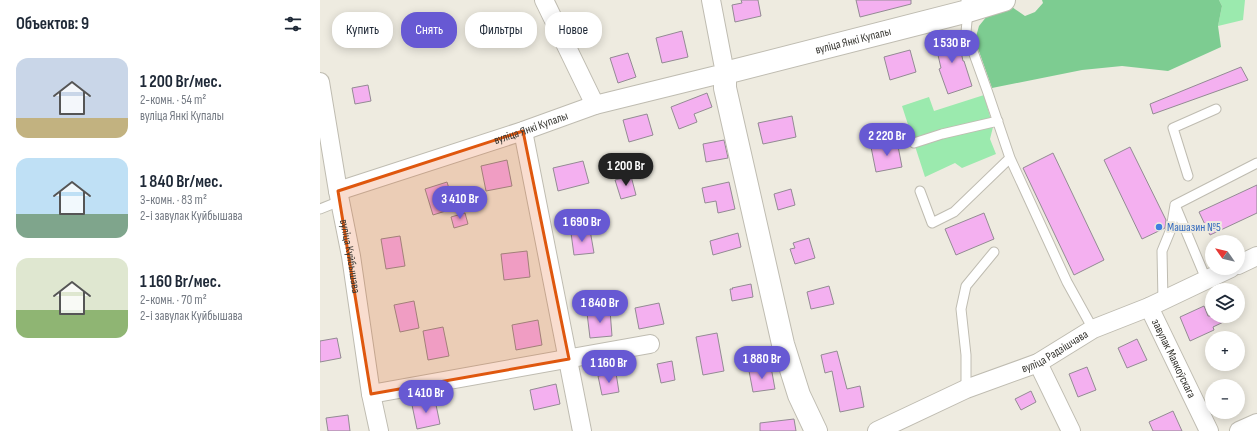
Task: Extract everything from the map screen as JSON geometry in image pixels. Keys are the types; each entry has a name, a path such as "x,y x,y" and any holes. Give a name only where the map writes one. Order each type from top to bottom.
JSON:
{"street":[{"path":"544,0 595,105"},
{"path":"711,0 725,72 725,88 783,344 799,395 816,431"},
{"name":"вуліца Янкі Купалы","path":"339,196 595,105 725,72 967,6 1004,0"},
{"name":"вуліца Куйбышава","path":"320,82 339,196 351,256 371,394 379,431"},
{"path":"523,131 582,431"},
{"path":"1245,262 1257,256"},
{"name":"вуліца Радзішчава","path":"877,431 966,389 1038,362 1093,329 1156,304 1216,275"},
{"name":"завулак Маякоўскага","path":"1156,304 1209,431"},
{"path":"371,394 650,344"},
{"path":"1038,362 1071,431"},
{"path":"1239,431 1257,423"}],"lane":[{"path":"967,6 966,32 1010,158 1067,282 1093,329"},
{"path":"1188,176 1173,128 1216,109"},
{"path":"914,143 942,134 998,121"},
{"path":"920,191 932,222 954,212 1010,158"},
{"path":"1175,205 1257,163"},
{"path":"320,209 339,196"},
{"path":"1175,205 1206,280"},
{"path":"1156,304 1162,251 1171,229 1175,205"},
{"path":"966,389 966,356 960,309 966,286 994,252"}],"highlighted area":[{"path":"523,131 569,359 371,394 338,191"}],"green space":[{"path":"1042,0 1219,0 1222,6 1218,26 1221,47 1168,71 1122,66 1082,70 992,88 975,40 979,26 987,16 1012,7 1025,16 1035,12 1043,3"},
{"path":"1219,0 1245,0 1243,20 1218,26 1222,6"},
{"path":"984,95 993,127 990,139 996,154 962,168 955,163 925,177 902,106 929,97 934,111"}],"building":[{"path":"741,0 758,0 761,16 735,22 732,5 742,3"},
{"path":"856,0 911,0 911,4 860,17"},
{"path":"682,31 688,57 662,63 656,38"},
{"path":"957,33 963,61 972,86 948,94 939,69 941,68 934,38"},
{"path":"910,50 916,72 890,80 884,57"},
{"path":"628,53 636,77 618,83 610,58"},
{"path":"1241,67 1248,80 1153,114 1150,104"},
{"path":"368,85 371,101 355,104 352,88"},
{"path":"707,93 712,107 694,114 697,122 679,129 671,107"},
{"path":"647,114 653,135 629,142 623,120"},
{"path":"792,116 796,137 763,144 758,123"},
{"path":"724,140 728,158 706,162 703,144"},
{"path":"897,141 902,167 876,172 871,147"},
{"path":"1130,147 1166,220 1165,228 1142,239 1104,160"},
{"path":"1053,153 1104,260 1074,275 1023,168"},
{"path":"507,160 512,186 486,191 481,166"},
{"path":"583,161 589,183 558,191 553,168"},
{"path":"631,176 636,195 621,199 615,180"},
{"path":"447,182 455,208 433,215 425,189"},
{"path":"729,182 735,209 718,213 716,201 705,203 702,188"},
{"path":"1257,185 1257,213 1210,235 1199,212"},
{"path":"791,189 795,205 778,210 774,194"},
{"path":"465,213 468,224 454,228 451,217"},
{"path":"984,213 994,239 956,255 945,229"},
{"path":"590,230 594,253 574,255 571,233"},
{"path":"738,233 741,247 713,255 710,241"},
{"path":"400,236 405,266 386,269 381,239"},
{"path":"809,238 815,258 795,264 790,249 795,248 793,243"},
{"path":"527,251 530,277 504,280 501,254"},
{"path":"751,284 753,297 732,301 730,289"},
{"path":"829,286 834,304 811,309 807,292"},
{"path":"414,301 419,328 400,332 394,305"},
{"path":"659,303 664,324 639,329 635,308"},
{"path":"1204,306 1205,323 1221,323 1213,327 1214,330 1205,331 1205,334 1190,341 1180,317"},
{"path":"610,310 612,336 590,338 587,313"},
{"path":"538,320 542,345 516,350 512,325"},
{"path":"443,327 449,356 428,360 423,331"},
{"path":"717,333 724,371 703,375 696,337"},
{"path":"337,338 341,358 320,362 320,341"},
{"path":"1137,339 1147,360 1127,368 1118,348"},
{"path":"837,351 847,389 860,386 864,407 840,412 832,371 825,373 821,355"},
{"path":"672,361 675,380 661,383 657,364"},
{"path":"771,367 775,389 753,392 749,371"},
{"path":"1087,367 1096,390 1078,397 1069,374"},
{"path":"616,373 619,392 602,395 598,376"},
{"path":"556,384 560,404 534,410 530,390"},
{"path":"1031,391 1036,402 1021,410 1015,399"},
{"path":"435,400 440,424 417,429 412,405"},
{"path":"1173,411 1182,431 1153,431 1149,422"},
{"path":"348,415 350,431 328,431 326,418"},
{"path":"794,419 796,431 760,431 760,423"}],"place":[{"name":"Машазин №5","path":"1159,227"}]}
